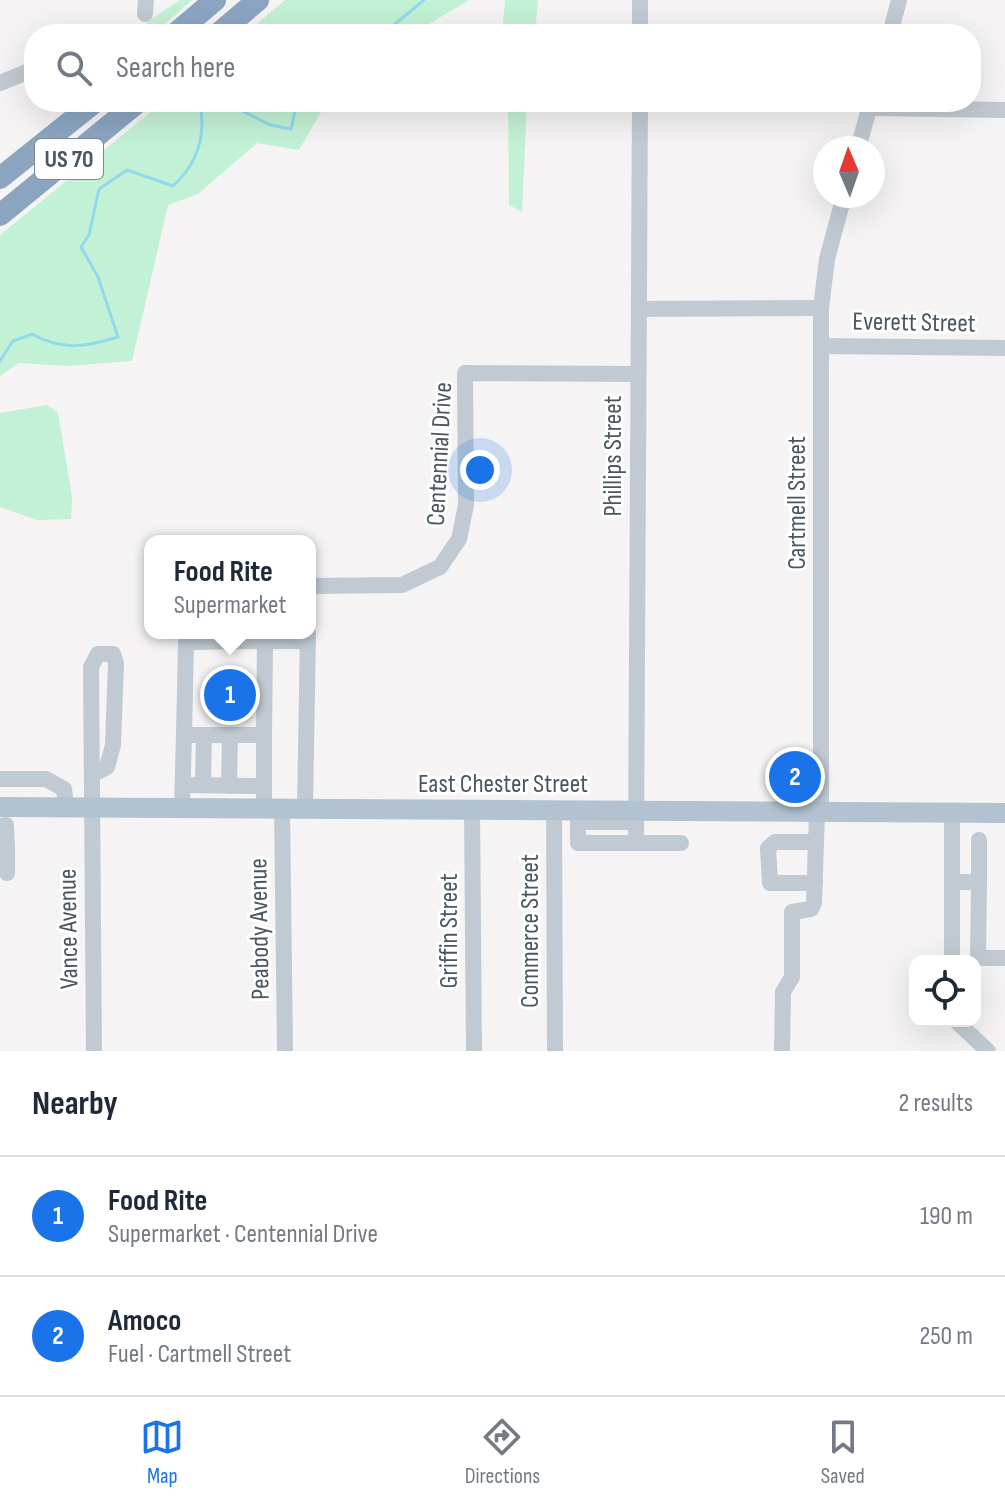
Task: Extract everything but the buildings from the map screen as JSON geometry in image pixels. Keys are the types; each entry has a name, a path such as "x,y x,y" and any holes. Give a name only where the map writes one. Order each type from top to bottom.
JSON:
{"highway":[{"path":"187,24 215,0"},
{"path":"230,24 258,0"},
{"name":"US 70","path":"0,178 82,112"},
{"name":"US 70","path":"0,215 126,112"}],"main road":[{"name":"East Chester Street","path":"3,816 66,807 554,810 578,816 1005,813"}],"street":[{"path":"640,0 640,24"},
{"path":"893,24 899,0"},
{"path":"0,83 24,73"},
{"path":"981,109 1005,110"},
{"name":"Phillips Street","path":"636,843 640,112"},
{"path":"861,136 868,112"},
{"name":"Cartmell Street","path":"815,883 819,812 821,308 827,259 841,208"},
{"path":"639,309 821,308"},
{"name":"Everett Street","path":"822,346 1005,348"},
{"name":"Centennial Drive","path":"316,586 402,585 440,567 459,539 466,505 465,373 638,374"},
{"path":"182,807 186,642 286,639"},
{"path":"305,808 308,639"},
{"name":"Peabody Avenue","path":"265,641 264,786 273,807 285,1051"},
{"name":"Vance Avenue","path":"92,775 107,767 113,745 116,663 113,654 98,654 91,667 94,1051"},
{"path":"184,735 264,735"},
{"path":"203,785 204,735"},
{"path":"229,786 230,735"},
{"path":"0,779 46,779 64,789 66,807"},
{"path":"183,785 264,786"},
{"name":"Griffin Street","path":"472,810 474,1051"},
{"name":"Commerce Street","path":"554,810 555,1051"},
{"path":"952,814 952,955"},
{"path":"3,816 7,873"},
{"path":"578,816 578,843 681,843"},
{"path":"979,840 978,958 1005,958"},
{"path":"782,1051 783,992 792,977 792,912 814,907 815,883 770,883 768,848 775,842 816,842"},
{"path":"952,882 979,882"},
{"path":"962,1027 988,1051"}],"green space":[{"path":"180,0 192,0 165,24 146,23"},
{"path":"285,0 469,0 429,24 257,24"},
{"path":"505,0 538,0 536,24 503,24"},
{"path":"151,112 321,112 299,150 257,143 198,194 168,205 132,361 68,366 19,363 0,376 0,235"},
{"path":"508,112 527,112 522,212 509,205"},
{"path":"47,405 58,413 72,497 71,519 37,520 0,507 0,413"}],"waterway":[{"path":"395,24 424,0"},
{"path":"0,361 13,341 32,334 54,343 74,346 118,337 98,277 81,247 89,235 99,189 127,170 173,186 188,169 197,151 202,132 201,112"},
{"path":"245,112 270,125 291,129 295,112"}],"place":[{"name":"Food Rite","path":"230,695"},
{"name":"Amoco","path":"795,777"}]}
